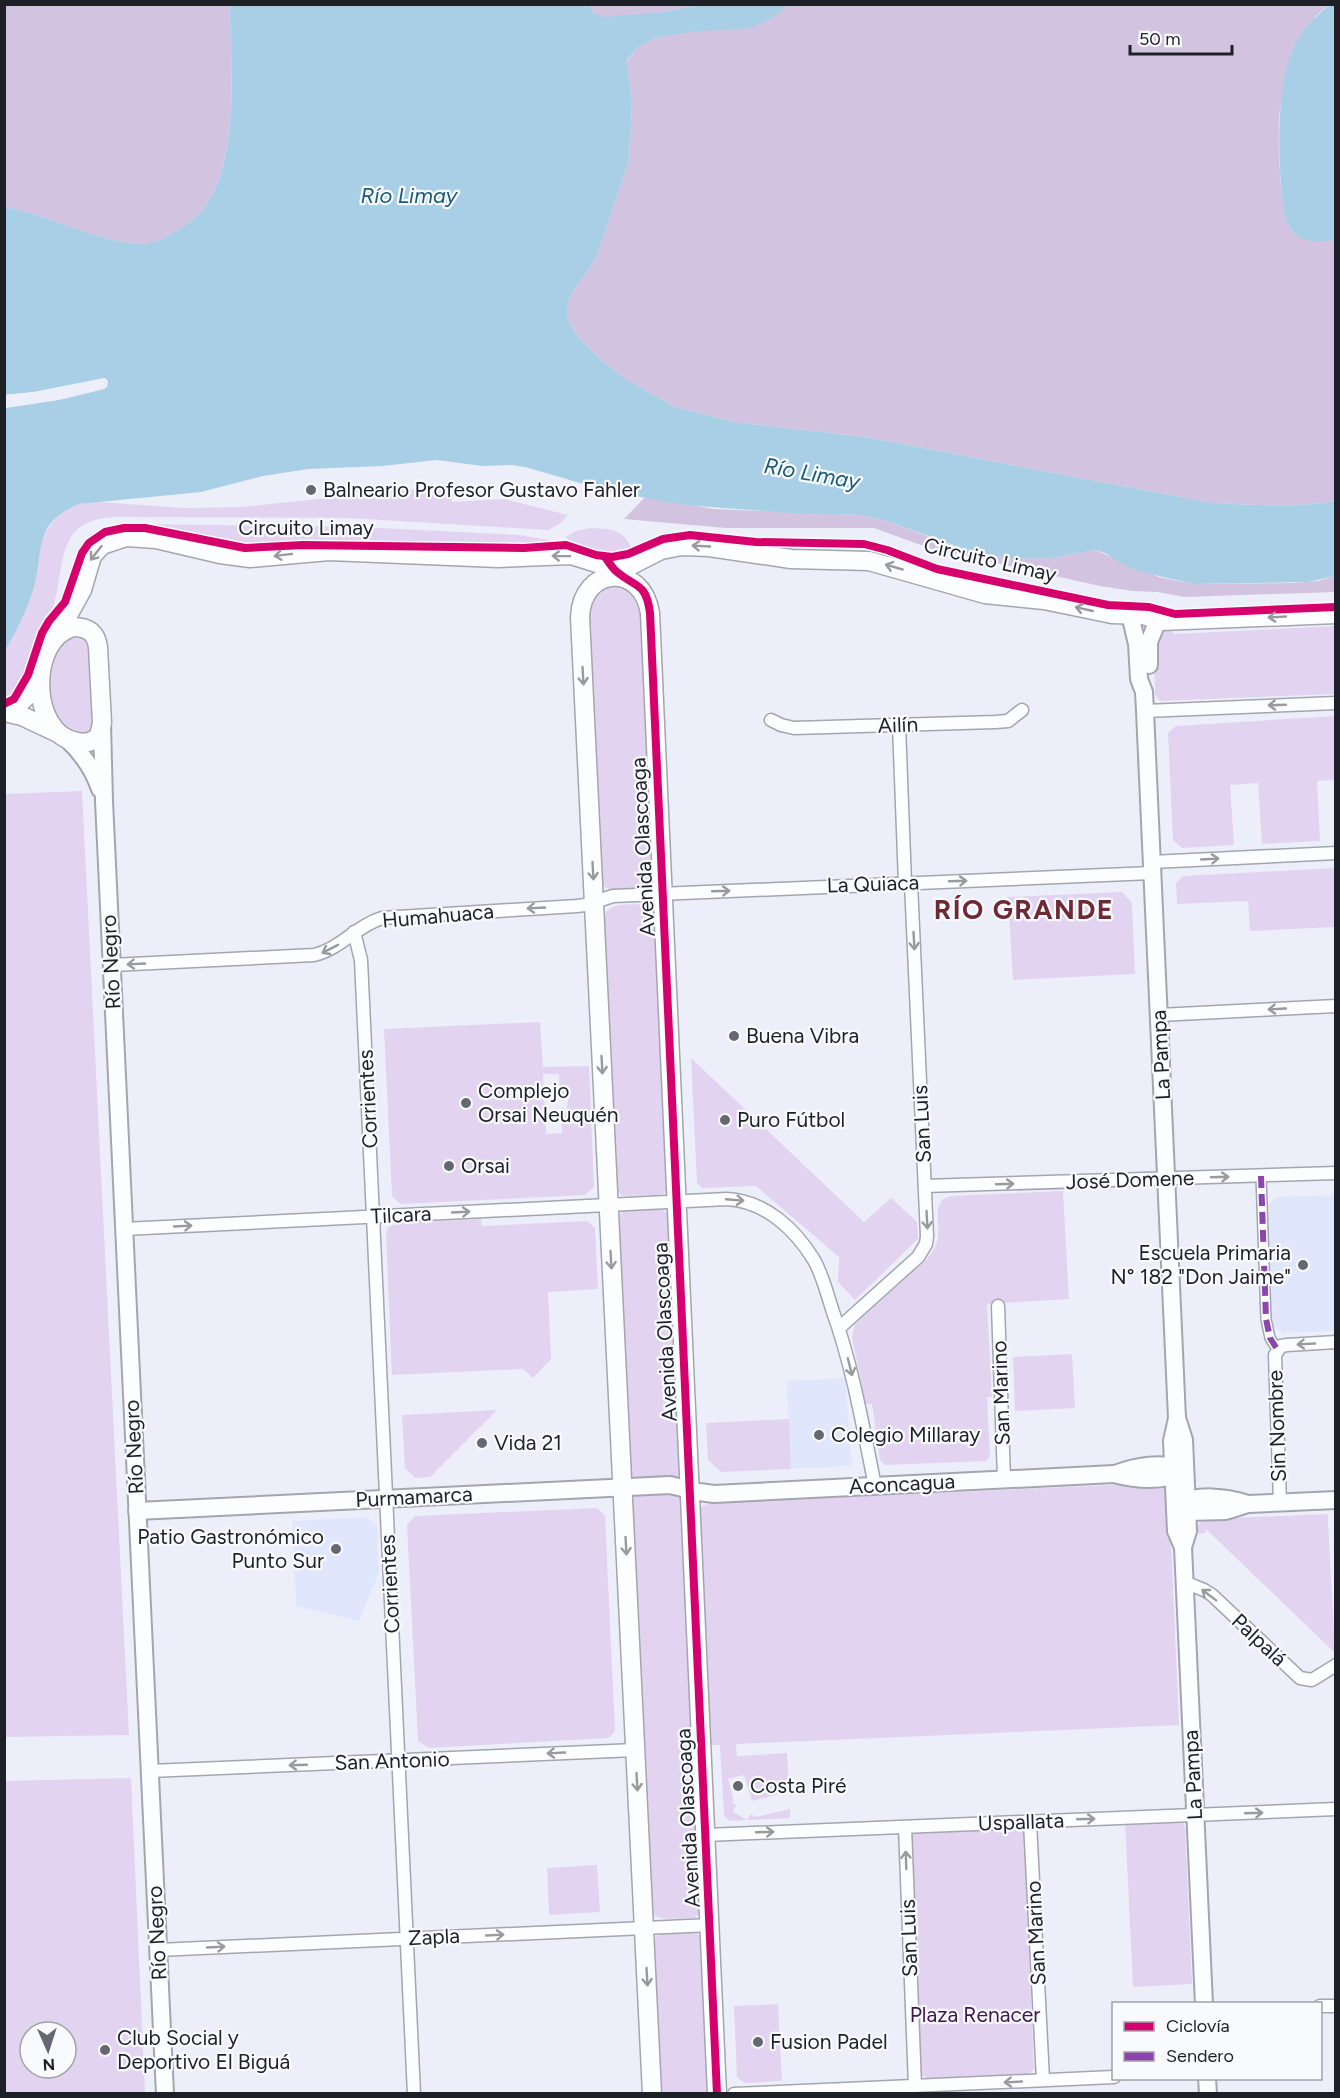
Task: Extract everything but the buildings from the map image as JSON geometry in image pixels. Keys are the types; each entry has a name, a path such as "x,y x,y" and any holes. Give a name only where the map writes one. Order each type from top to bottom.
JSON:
{"main road":[{"path":"56,637 82,590 92,556 102,545 126,537 156,539 220,554 250,558 328,551 498,558 571,555 587,559 617,576"},
{"path":"652,2094 580,617 585,594 590,587 617,576 661,550 682,546 709,547 790,559 869,561 985,594 1044,600 1112,614 1145,616 1161,621 1335,614"},
{"name":"Avenida Olascoaga","path":"617,576 641,589 647,597 651,613 717,2094"},
{"name":"Río Negro","path":"63,736 47,717 43,706 40,673 45,655 56,637 73,627 87,628 95,637 98,647 102,723"},
{"path":"4,712 22,702 32,690 40,673"},
{"path":"4,712 22,716 80,743 88,743 99,736 102,723"}],"street":[{"name":"La Pampa","path":"1145,616 1156,625 1149,646 1149,675 1144,692 1177,1419 1184,1437 1177,1471 1187,1535 1183,1547 1184,1582 1204,2002"},
{"path":"1145,711 1335,703"},
{"name":"Ailín","path":"771,720 794,728 1002,722 1022,710"},
{"name":"Río Negro","path":"102,723 165,2094"},
{"name":"San Luis","path":"839,1328 923,1251 928,1228 899,725"},
{"name":"Río Negro","path":"63,736 91,766 104,801"},
{"name":"La Quiaca","path":"594,902 610,896 908,883 1335,853"},
{"name":"Humahuaca","path":"112,965 314,955 330,950 372,921 392,916 577,906 594,902"},
{"name":"Corrientes","path":"354,932 361,960 414,2094"},
{"path":"1159,1015 1335,1006"},
{"name":"José Domene","path":"925,1186 1335,1173"},
{"path":"1261,1176 1266,1319 1270,1338 1277,1349 1287,1345 1335,1342"},
{"name":"Tilcara","path":"124,1229 677,1201 742,1200 766,1210 780,1221 804,1246 820,1273 852,1373 875,1486"},
{"name":"San Marino","path":"998,1306 1004,1479"},
{"name":"Sin Nombre","path":"1277,1349 1274,1361 1280,1503"},
{"name":"Aconcagua","path":"690,1489 714,1494 1114,1474 1138,1467 1177,1471"},
{"name":"Purmamarca","path":"137,1510 670,1485 690,1489"},
{"path":"1183,1506 1226,1498 1248,1504 1335,1500"},
{"name":"Palpalá","path":"1184,1582 1208,1592 1300,1678 1315,1679 1335,1665"},
{"name":"San Antonio","path":"150,1771 635,1750"},
{"name":"Uspallata","path":"706,1835 1335,1809"},
{"name":"San Marino","path":"1030,1822 1043,2080"},
{"name":"San Luis","path":"905,1827 915,2086"},
{"name":"Zapla","path":"158,1950 711,1925"},
{"path":"734,2094 1112,2077"}],"shaded area":[{"path":"4,5 229,5 232,83 228,142 222,170 213,194 198,215 165,238 141,244 106,238 5,207"},
{"path":"588,5 701,5 610,18 597,15"},
{"path":"788,5 1329,5 1312,22 1287,85 1281,103 1279,149 1281,189 1292,231 1306,239 1335,240 1335,501 1290,505 1213,503 865,437 734,422 673,406 623,377 601,360 574,332 567,317 567,304 574,289 596,258 629,161 632,102 627,61 638,47 655,38 777,15"},
{"path":"645,497 714,509 860,515 881,519 951,545 1011,559 1052,558 1095,550 1159,577 1193,584 1293,583 1318,581 1335,576 1335,592 1184,597 1100,586 929,548 874,528 726,528 624,519"},
{"name":"Escuela Primaria N° 182 \"Don Jaime\"","path":"1335,1195 1335,1331 1283,1333 1273,1326 1268,1205 1276,1197"},
{"name":"Colegio Millaray","path":"845,1378 852,1466 791,1469 787,1381"},
{"name":"Patio Gastronómico Punto Sur","path":"367,1517 377,1526 379,1572 359,1621 296,1606 292,1521"}],"green space":[{"path":"451,485 452,502 504,499 568,515 561,523 548,530 348,518 115,517 96,520 82,526 67,546 53,607 40,627 23,677 12,694 5,700 5,650 27,606 39,549 45,533 66,509 79,504 98,502 185,508 243,507"},
{"path":"141,524 359,527 518,535 550,540 523,544 327,540 254,545"},
{"path":"590,528 620,533 632,549 606,554 589,550 565,537 576,531"},
{"path":"616,585 622,586 640,599 653,879 648,887 624,891 612,890 602,885 586,616 595,595"},
{"path":"1168,626 1174,634 1335,626 1335,694 1160,701 1155,694 1154,648 1163,628"},
{"path":"80,633 90,638 96,726 89,733 77,733 68,729 60,721 54,712 48,689 49,667 61,641"},
{"path":"1335,716 1335,780 1317,781 1320,841 1262,844 1258,783 1230,785 1234,845 1182,848 1173,840 1168,733 1176,726"},
{"path":"82,791 129,1735 5,1737 5,794"},
{"path":"1335,868 1335,927 1250,931 1248,901 1177,904 1176,883 1183,876"},
{"path":"1122,892 1132,903 1135,974 1013,980 1008,897"},
{"path":"645,904 656,912 667,1192 661,1195 622,1196 616,1189 603,918 615,906"},
{"name":"Complejo Orsai Neuquén","path":"540,1022 543,1067 589,1066 594,1187 585,1195 400,1204 392,1196 384,1029","holes":["543,1074 559,1074 560,1094 569,1094 566,1113 561,1114 562,1133 546,1134"]},
{"name":"Puro Fútbol","path":"691,1058 864,1222 891,1198 917,1222 918,1239 855,1300 838,1282 839,1257 756,1186 702,1188 697,1183"},
{"path":"1063,1191 1069,1299 987,1304 992,1397 987,1397 990,1455 987,1461 885,1465 880,1460 872,1404 866,1404 852,1338 855,1324 927,1259 937,1240 939,1206 945,1198"},
{"path":"661,1209 671,1215 680,1474 676,1477 637,1479 629,1474 618,1218 622,1211"},
{"path":"481,1219 482,1226 587,1221 595,1228 598,1289 548,1292 551,1359 533,1378 523,1369 392,1375 386,1236 388,1227 398,1223"},
{"path":"1072,1354 1075,1408 1015,1411 1013,1357"},
{"path":"497,1410 430,1477 415,1478 405,1468 402,1415"},
{"path":"789,1419 791,1469 721,1472 708,1460 706,1423"},
{"path":"1156,1483 1166,1485 1169,1494 1179,1725 736,1744 737,1756 787,1753 789,1792 752,1801 744,1775 728,1779 734,1801 731,1802 736,1805 733,1812 747,1820 751,1814 756,1817 790,1809 790,1818 730,1821 724,1815 720,1745 710,1745 697,1510 699,1507 711,1503"},
{"path":"672,1493 682,1497 701,1912 695,1918 667,1919 656,1917 651,1911 631,1504 635,1496 639,1494"},
{"path":"597,1508 605,1516 615,1731 609,1738 429,1748 418,1741 407,1525 415,1516"},
{"path":"1328,1514 1335,1653 1206,1529 1205,1533 1194,1534 1196,1525 1206,1519"},
{"path":"131,1778 145,2093 5,2093 5,1781"},
{"path":"1179,1821 1183,1823 1185,1829 1192,1984 1133,1987 1125,1822"},
{"name":"Plaza Renacer","path":"1019,1828 1023,1831 1024,1837 1034,2069 1024,2075 926,2078 922,2075 920,2068 910,1837 918,1832"},
{"path":"597,1865 600,1912 549,1915 547,1868"},
{"path":"691,1933 703,1938 710,2093 659,2093 653,1941 659,1935"},
{"name":"Fusion Padel","path":"778,2004 782,2081 745,2083 737,2077 734,2006"}],"water":[{"name":"Río Limay","path":"588,4 594,13 603,17 664,12 701,5 788,5 777,15 752,28 691,32 655,38 638,47 627,60 632,102 629,161 596,258 574,289 567,304 567,317 574,332 601,360 623,377 673,406 734,422 865,437 1213,503 1290,505 1335,501 1335,576 1308,582 1193,584 1138,571 1095,550 1052,558 1011,559 967,550 881,519 860,515 790,513 684,505 608,491 525,467 482,466 437,460 382,466 308,469 263,476 201,492 79,504 64,511 47,529 43,538 31,596 5,650 5,408 58,400 104,389 105,378 34,392 5,395 5,207 106,238 141,244 165,238 198,215 213,194 222,170 228,143 232,84 229,5"},
{"path":"1329,5 1336,5 1336,240 1313,241 1297,236 1289,227 1285,215 1280,166 1280,107 1287,67 1293,50 1307,26"}],"pier":[{"path":"105,378 108,381 104,389 58,400 5,408 4,405 103,387 105,382 34,395 5,398 5,395 34,392"}],"marked path":[{"path":"1261,1176 1266,1319 1270,1338 1277,1349"}],"cycle path":[{"name":"Circuito Limay","path":"4,704 14,699 28,675 42,633 65,602 82,553 89,543 105,532 124,528 145,528 245,548 303,545 524,548 566,545 596,555 612,557 628,554 663,539 690,535 756,542 864,544 937,569 1108,605 1149,607 1175,614 1336,607"},
{"path":"605,557 615,570 643,591 650,613 717,2094"}],"place":[{"name":"Balneario Profesor Gustavo Fahler","path":"311,490"},
{"name":"Buena Vibra","path":"734,1036"},
{"name":"Complejo Orsai Neuquén","path":"466,1103"},
{"name":"Puro Fútbol","path":"725,1120"},
{"name":"Orsai","path":"449,1166"},
{"name":"Escuela Primaria N° 182 \"Don Jaime\"","path":"1303,1265"},
{"name":"Colegio Millaray","path":"819,1435"},
{"name":"Vida 21","path":"482,1443"},
{"name":"Patio Gastronómico Punto Sur","path":"336,1549"},
{"name":"Costa Piré","path":"738,1786"},
{"name":"Fusion Padel","path":"758,2042"},
{"name":"Club Social y Deportivo El Biguá","path":"105,2050"}],"district":[{"name":"RÍO GRANDE","path":"1024,910"}]}
